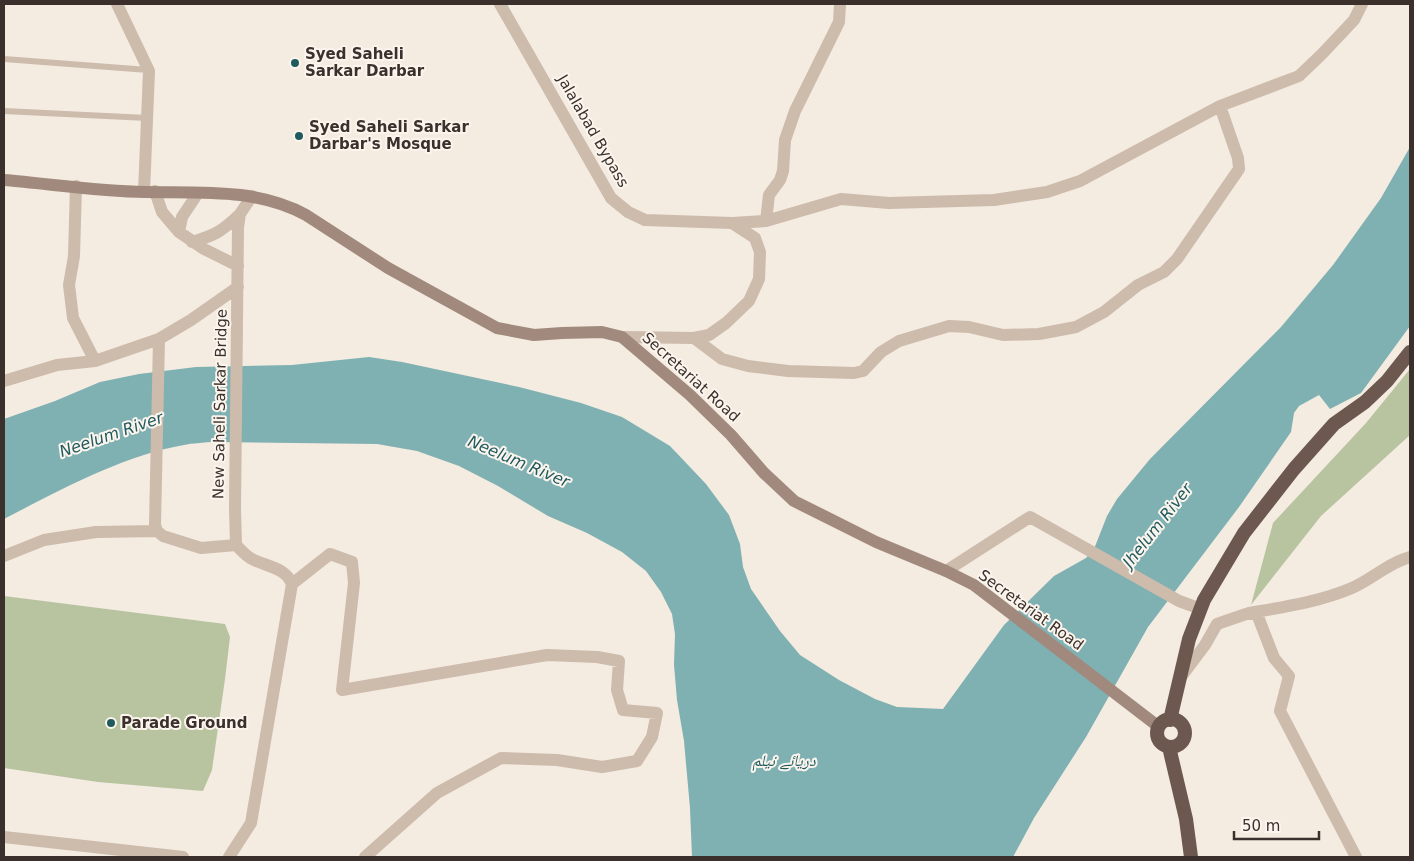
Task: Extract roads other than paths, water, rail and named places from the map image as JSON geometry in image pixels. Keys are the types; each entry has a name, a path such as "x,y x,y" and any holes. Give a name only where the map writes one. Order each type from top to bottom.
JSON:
{"highway":[{"path":"1160,722 1179,722 1185,734 1182,743 1169,747 1161,743 1157,731 1160,722 1181,677 1189,639 1204,600 1244,533 1294,469 1334,424 1365,402 1387,381 1410,352"},
{"path":"1169,747 1186,819 1191,857"}],"main road":[{"name":"Secretariat Road","path":"4,180 150,192 198,192 252,196 273,200 299,211 388,268 497,328 534,335 602,332 622,336 690,394 731,435 764,473 794,501 876,542 946,571 974,586 1160,722"}],"street":[{"path":"117,4 150,71 148,118 150,192 162,212 178,232 204,250 238,266"},
{"name":"Jalalabad Bypass","path":"500,4 611,198 628,212 645,220 732,224 755,238 760,252 759,279 749,301 726,323 709,335 694,338 622,336"},
{"path":"766,221 769,195 780,180 783,171 785,140 796,111 839,22 840,4"},
{"path":"732,224 766,221 841,199 889,203 994,200 1047,192 1080,181 1220,106 1299,76 1354,20 1362,4"},
{"path":"694,338 722,359 748,366 788,371 854,373 863,371 881,352 899,341 949,326 969,327 1003,334 1039,334 1076,327 1104,312 1138,285 1164,272 1177,259 1239,169 1238,158 1220,106"},
{"path":"76,186 74,256 70,294 73,318 95,361"},
{"path":"178,232 182,217 198,192"},
{"path":"192,242 212,236 223,230 240,214 252,196"},
{"name":"New Saheli Sarkar Bridge","path":"236,545 238,227 240,214"},
{"path":"4,381 57,366 95,361 159,342 238,287"},
{"path":"159,342 155,525 157,531 163,536 201,548 236,545 249,557 266,566 281,570 288,575 292,584 251,823 229,857"},
{"path":"946,571 1030,517 1178,602 1201,609"},
{"path":"4,556 44,540 96,532 157,531"},
{"path":"292,584 330,554 352,562 354,583 342,690 547,655 597,656 619,661 617,690 623,710 657,713 652,737 637,761 602,767 557,760 502,758 437,794 365,857"},
{"path":"1181,677 1205,645 1217,624 1252,614 1318,600 1354,588 1396,561 1410,557"},
{"path":"1252,614 1274,658 1289,676 1280,711 1356,857"},
{"path":"4,837 183,857"}],"lane":[{"path":"4,59 150,71"},
{"path":"4,111 148,118"}],"water":[{"path":"1410,147 1410,326 1361,393 1330,409 1319,395 1299,406 1294,413 1291,432 1239,507 1148,627 1086,737 1034,818 1013,857 692,857 684,741 677,700 674,665 675,634 672,614 661,592 646,571 622,552 587,533 548,516 498,486 459,466 417,451 377,444 211,442 187,444 161,450 115,465 4,519 4,419 55,401 100,382 139,374 196,367 292,365 369,357 402,362 519,387 581,403 622,417 670,446 706,484 729,515 740,544 743,567 751,589 780,631 800,655 839,680 875,699 897,707 943,709 1004,625 1054,576 1086,558 1094,549 1107,516 1117,499 1150,459 1281,327 1333,265 1381,198"}],"place":[{"name":"Syed Saheli Sarkar Darbar","path":"295,63"},
{"name":"Syed Saheli Sarkar Darbar's Mosque","path":"299,136"},
{"name":"Parade Ground","path":"111,723"}],"water label":[{"name":"Neelum River","path":"111,434"},
{"name":"Neelum River","path":"519,461"},
{"name":"Jhelum River","path":"1157,525"},
{"name":"دریائے نیلم","path":"784,760"}]}
